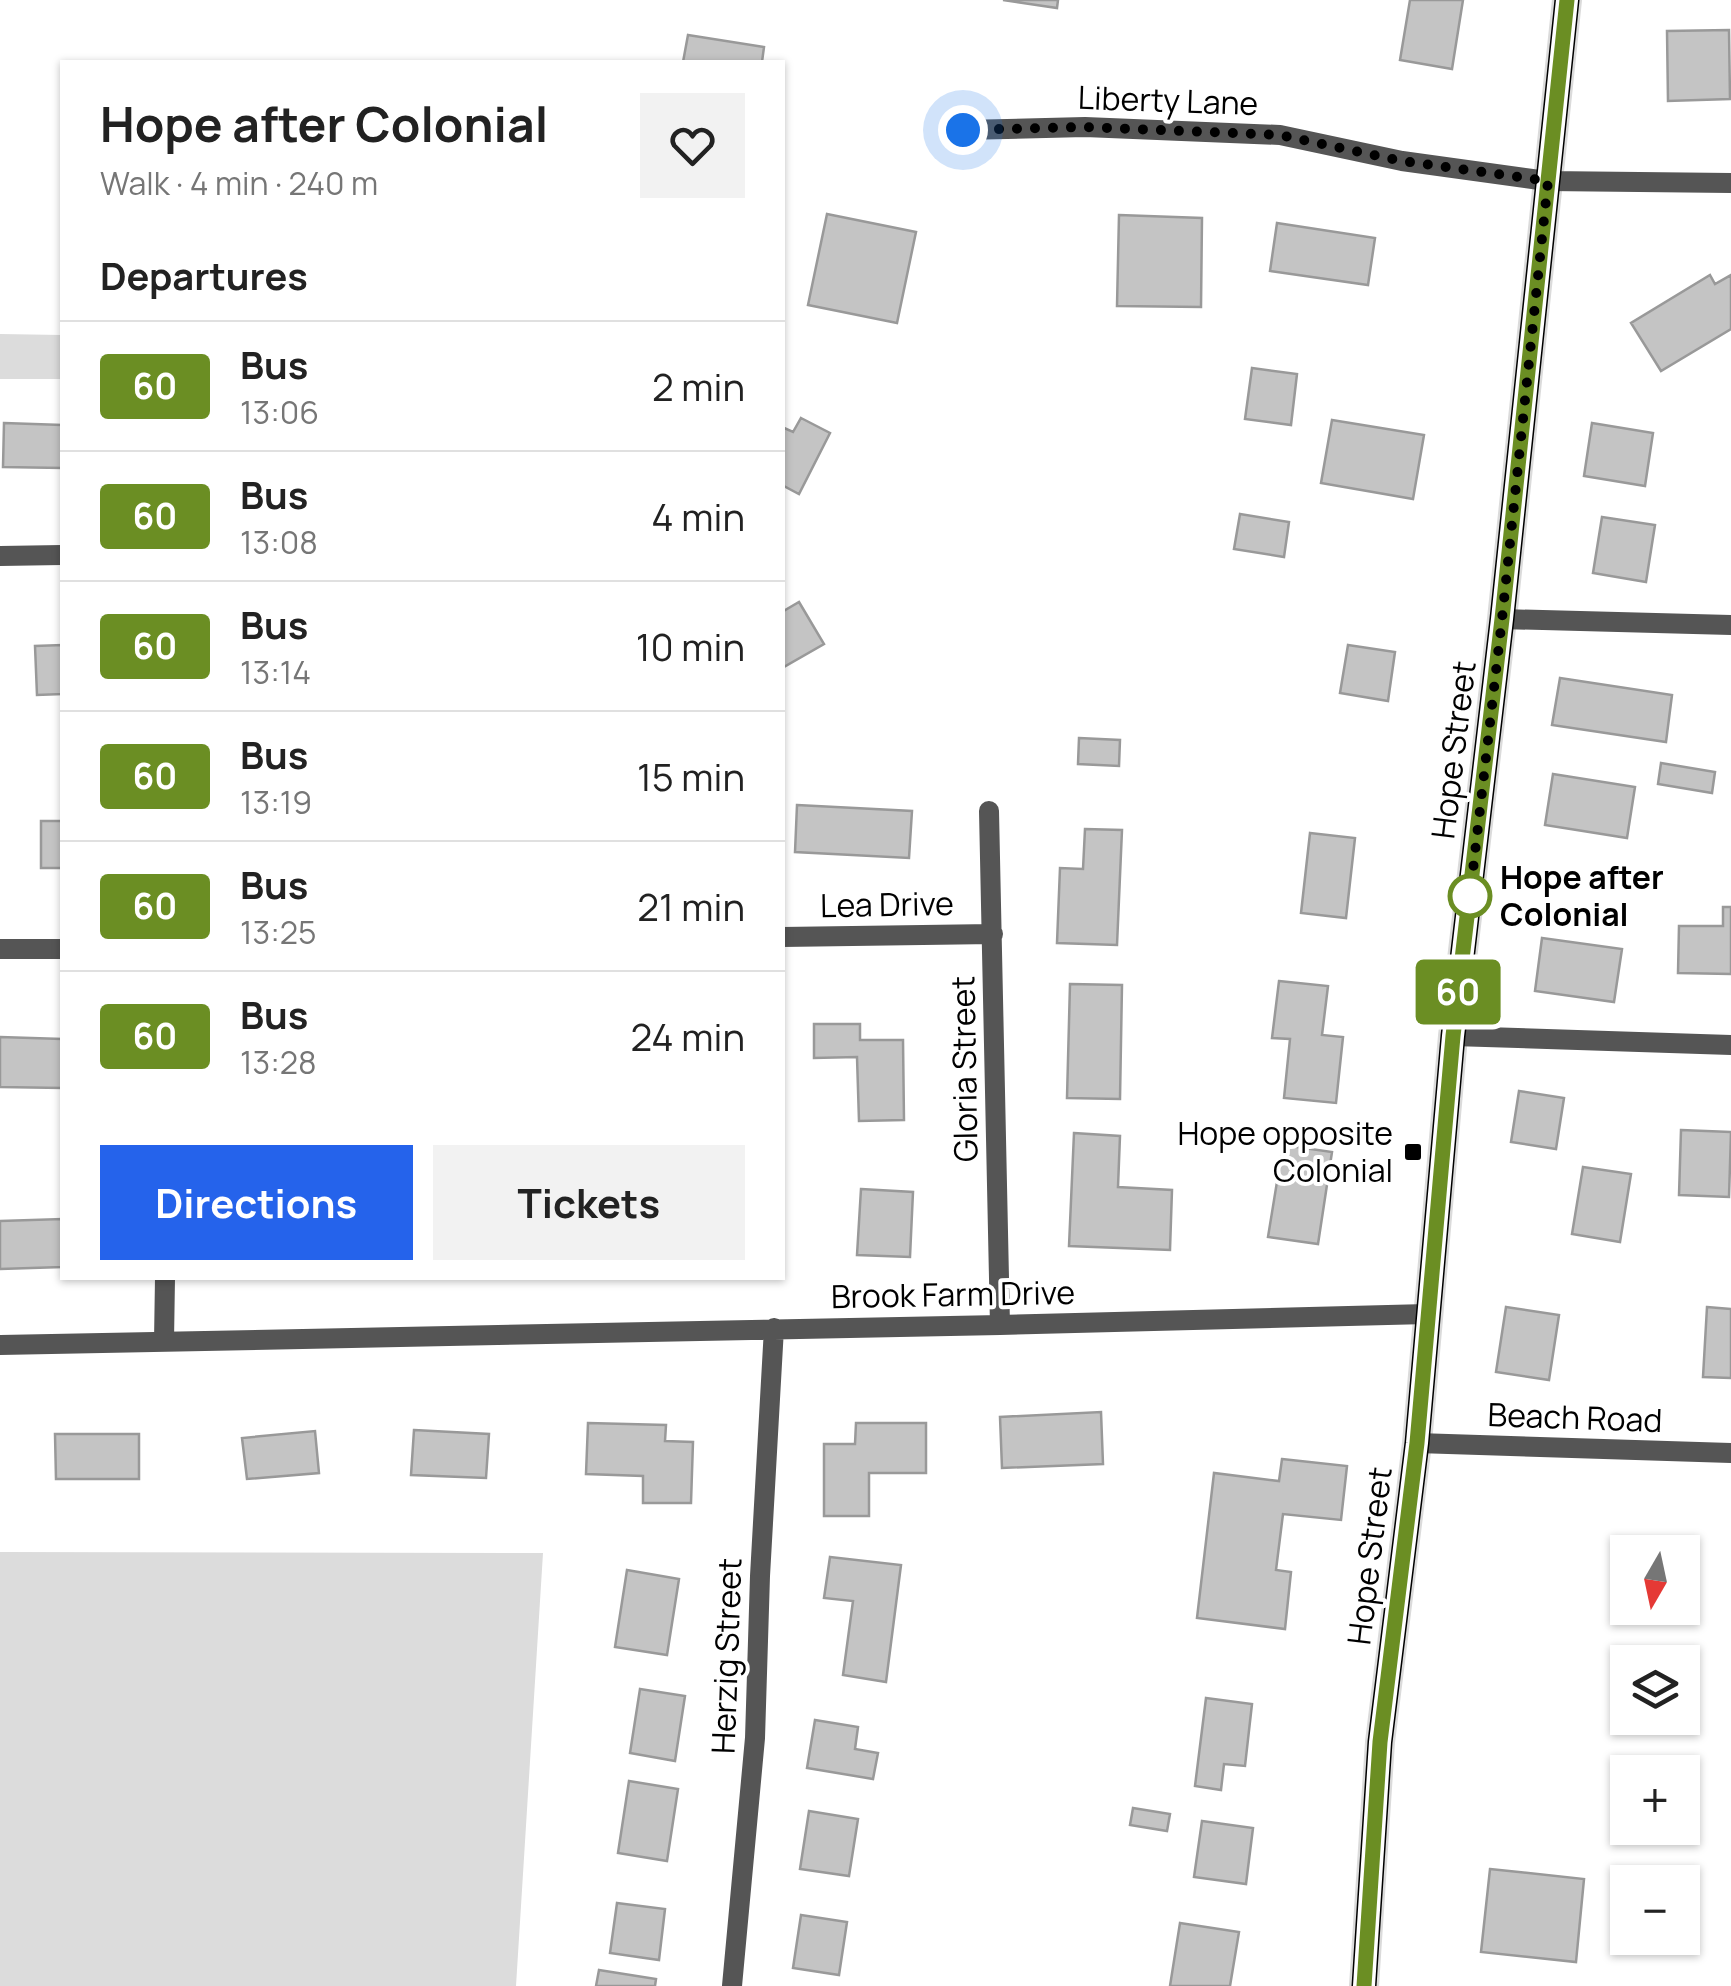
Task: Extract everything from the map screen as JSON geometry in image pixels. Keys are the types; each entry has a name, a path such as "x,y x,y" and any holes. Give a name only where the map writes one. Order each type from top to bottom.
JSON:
{"main road":[{"name":"Hope Street","path":"1364,1986 1380,1742 1417,1443 1453,1036 1502,619 1567,0"}],"street":[{"name":"Liberty Lane","path":"963,130 1085,127 1280,135 1402,161 1548,181 1731,183"},
{"path":"0,556 60,555"},
{"path":"1502,619 1731,625"},
{"name":"Gloria Street","path":"989,811 1000,1325"},
{"name":"Lea Drive","path":"785,937 993,934"},
{"path":"0,949 60,948"},
{"path":"1453,1036 1731,1046"},
{"path":"164,1340 165,1280"},
{"name":"Brook Farm Drive","path":"0,1345 1427,1314"},
{"name":"Herzig Street","path":"732,1986 755,1738 774,1328"},
{"name":"Beach Road","path":"1417,1443 1731,1454"}],"shaded area":[{"path":"0,334 60,335 60,379 0,379"},
{"path":"0,1552 543,1553 516,1986 0,1986"}],"building":[{"path":"1003,0 1058,0 1057,8"},
{"path":"1410,0 1463,0 1452,69 1400,60"},
{"path":"1729,30 1730,99 1668,101 1667,31"},
{"path":"688,35 764,47 762,60 683,60"},
{"path":"827,214 916,232 897,323 808,305"},
{"path":"1119,215 1202,218 1201,307 1117,306"},
{"path":"1277,223 1375,238 1368,285 1270,271"},
{"path":"1710,275 1715,284 1731,275 1731,329 1661,371 1631,323"},
{"path":"1252,368 1297,374 1291,425 1245,419"},
{"path":"801,418 830,433 799,494 785,487 785,428 793,432"},
{"path":"1332,420 1424,435 1413,499 1321,483"},
{"path":"4,423 60,425 60,468 3,467"},
{"path":"1592,423 1653,433 1645,486 1584,476"},
{"path":"1240,514 1289,522 1284,557 1234,549"},
{"path":"1602,517 1655,525 1646,582 1593,573"},
{"path":"799,602 824,644 785,666 785,610"},
{"path":"60,645 60,694 37,695 35,646"},
{"path":"1348,645 1395,652 1388,701 1340,693"},
{"path":"1560,678 1672,695 1666,742 1552,725"},
{"path":"1079,738 1120,740 1119,766 1078,764"},
{"path":"1661,763 1715,772 1712,793 1658,784"},
{"path":"1553,774 1635,787 1627,838 1545,825"},
{"path":"797,805 912,811 909,858 795,852"},
{"path":"41,821 60,821 60,868 41,868"},
{"path":"1085,829 1122,830 1117,945 1057,943 1060,868 1083,869"},
{"path":"1310,833 1355,838 1346,918 1301,913"},
{"path":"1723,907 1731,907 1731,974 1678,973 1679,926 1723,926"},
{"path":"1542,938 1622,949 1614,1002 1535,991"},
{"path":"1279,981 1328,986 1322,1035 1343,1037 1336,1103 1284,1098 1290,1039 1272,1038"},
{"path":"1070,984 1122,985 1120,1099 1067,1098"},
{"path":"814,1024 860,1024 860,1040 903,1040 904,1120 859,1121 857,1057 814,1058"},
{"path":"0,1037 60,1039 60,1088 0,1087"},
{"path":"1519,1091 1564,1098 1556,1149 1511,1142"},
{"path":"1681,1130 1731,1132 1729,1197 1679,1195"},
{"path":"1074,1133 1120,1136 1118,1187 1172,1190 1170,1250 1069,1246"},
{"path":"1283,1145 1332,1152 1318,1244 1268,1237"},
{"path":"1583,1167 1631,1174 1620,1242 1572,1234"},
{"path":"861,1189 913,1192 910,1257 857,1255"},
{"path":"60,1219 60,1267 0,1269 0,1221"},
{"path":"1506,1307 1559,1315 1549,1380 1496,1372"},
{"path":"1707,1307 1731,1309 1731,1378 1703,1377"},
{"path":"1101,1412 1103,1464 1002,1468 1000,1417"},
{"path":"588,1423 666,1425 665,1441 693,1442 691,1503 643,1503 643,1476 586,1474"},
{"path":"856,1423 926,1423 926,1473 869,1473 869,1516 824,1516 824,1444 855,1444"},
{"path":"414,1430 489,1434 486,1478 411,1475"},
{"path":"315,1431 319,1473 247,1479 242,1438"},
{"path":"55,1434 139,1434 139,1479 56,1479"},
{"path":"1282,1459 1347,1466 1341,1520 1283,1514 1276,1570 1291,1572 1285,1629 1197,1618 1214,1473 1279,1481"},
{"path":"830,1557 901,1565 886,1682 843,1675 853,1601 824,1598"},
{"path":"627,1570 679,1579 667,1655 615,1647"},
{"path":"640,1689 685,1696 675,1761 630,1753"},
{"path":"1206,1698 1252,1704 1245,1766 1224,1764 1221,1790 1195,1786"},
{"path":"815,1720 858,1727 855,1749 878,1753 873,1779 807,1768"},
{"path":"629,1781 678,1789 667,1861 618,1853"},
{"path":"1133,1808 1170,1814 1167,1831 1130,1825"},
{"path":"809,1811 858,1819 849,1876 800,1869"},
{"path":"1202,1821 1253,1828 1246,1884 1194,1877"},
{"path":"1490,1869 1584,1879 1576,1962 1481,1952"},
{"path":"617,1903 665,1909 659,1960 610,1953"},
{"path":"801,1915 847,1922 839,1975 793,1968"},
{"path":"1180,1923 1239,1932 1230,1986 1170,1986"},
{"path":"599,1970 656,1979 655,1986 596,1986"}],"bus line":[{"name":"60","path":"1364,1986 1380,1742 1417,1443 1453,1036 1502,619 1567,0"}],"place":[{"name":"Hope after Colonial","path":"1470,896"},
{"name":"Hope opposite Colonial","path":"1413,1152"}],"route":[{"path":"963,130 1085,127 1280,135 1402,161 1548,181 1470,896"}]}
